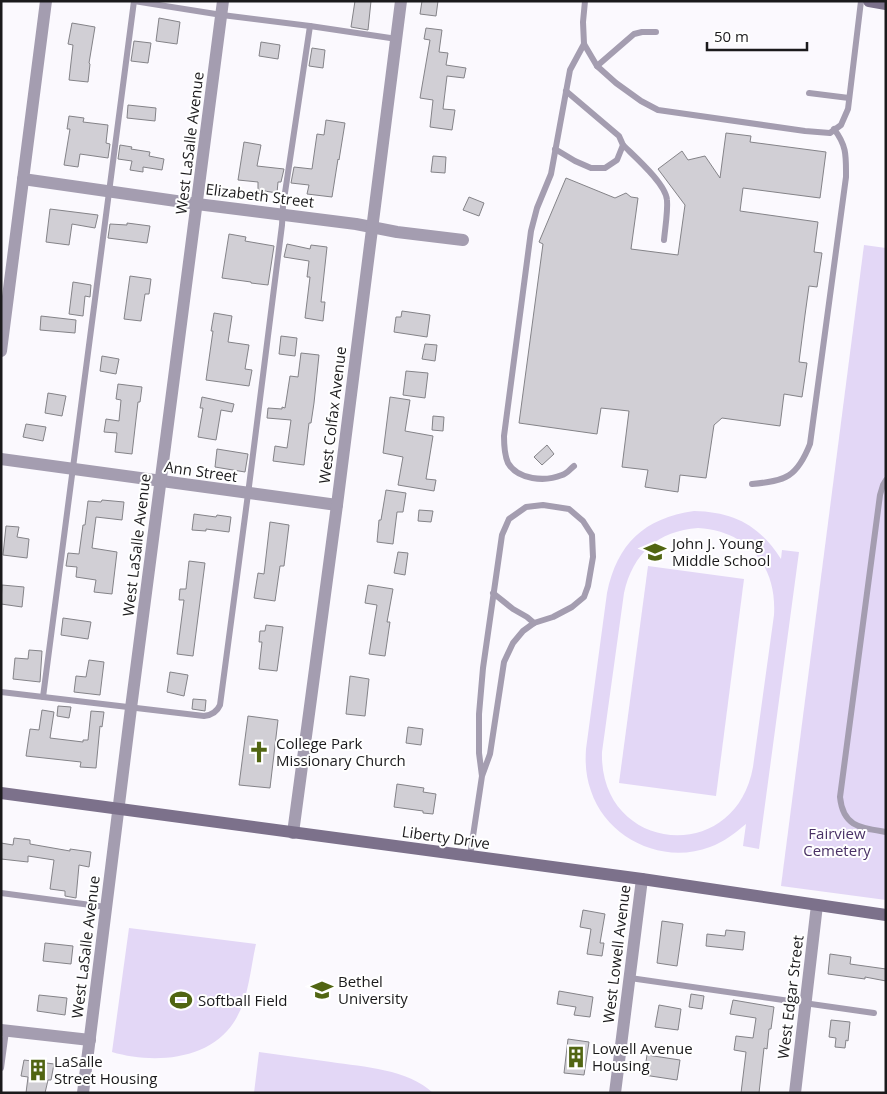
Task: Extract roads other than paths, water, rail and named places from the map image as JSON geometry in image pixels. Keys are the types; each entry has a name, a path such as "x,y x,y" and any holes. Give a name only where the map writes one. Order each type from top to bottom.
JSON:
{"street":[{"path":"1,351 46,1"},
{"name":"West LaSalle Avenue","path":"83,1093 223,1"},
{"name":"West Colfax Avenue","path":"293,832 337,506 401,1"},
{"path":"869,1 886,4"},
{"name":"Elizabeth Street","path":"23,179 463,240"},
{"name":"Ann Street","path":"1,459 337,506"},
{"name":"Liberty Drive","path":"1,793 642,879 886,915"},
{"name":"West Lowell Avenue","path":"615,1093 642,879"},
{"name":"West Edgar Street","path":"795,1093 817,905"},
{"path":"4,1031 90,1040"}],"lane":[{"path":"44,697 134,1 397,39"},
{"path":"585,1 583,22 584,44 597,66 641,101 658,110 830,133 841,125 848,109 861,1"},
{"path":"1,692 204,716 214,713 220,705 283,215 310,26"},
{"path":"597,66 634,34 656,32"},
{"path":"574,466 564,475 533,479 517,472 509,464 504,450 507,412 531,230 537,208 551,174 570,70 584,44"},
{"path":"566,90 619,136 623,145 664,190 667,200 664,240"},
{"path":"809,92 849,98"},
{"path":"752,484 785,478 799,465 810,444 846,177 844,146 834,129"},
{"path":"555,149 590,168 604,168 617,160 623,145"},
{"path":"886,480 880,495 840,798 841,807 848,821 865,829 886,832"},
{"path":"470,856 482,776 490,754 504,662 513,643 523,631 534,623 553,617 572,607 584,596 588,586 593,557 592,535 583,521 569,509 543,505 526,507 509,519 502,535 478,714 479,753 482,776"},
{"path":"493,593 534,623"},
{"path":"1,893 106,907"},
{"path":"630,978 874,1013"},
{"path":"1,1068 4,1031"}],"place":[{"name":"John J. Young Middle School","path":"655,552"},
{"name":"College Park Missionary Church","path":"259,752"},
{"name":"Bethel University","path":"322,990"},
{"name":"Softball Field","path":"181,1000"},
{"name":"Lowell Avenue Housing","path":"576,1057"},
{"name":"LaSalle Street Housing","path":"38,1070"}],"park label":[{"name":"Fairview Cemetery","path":"837,842"}]}
